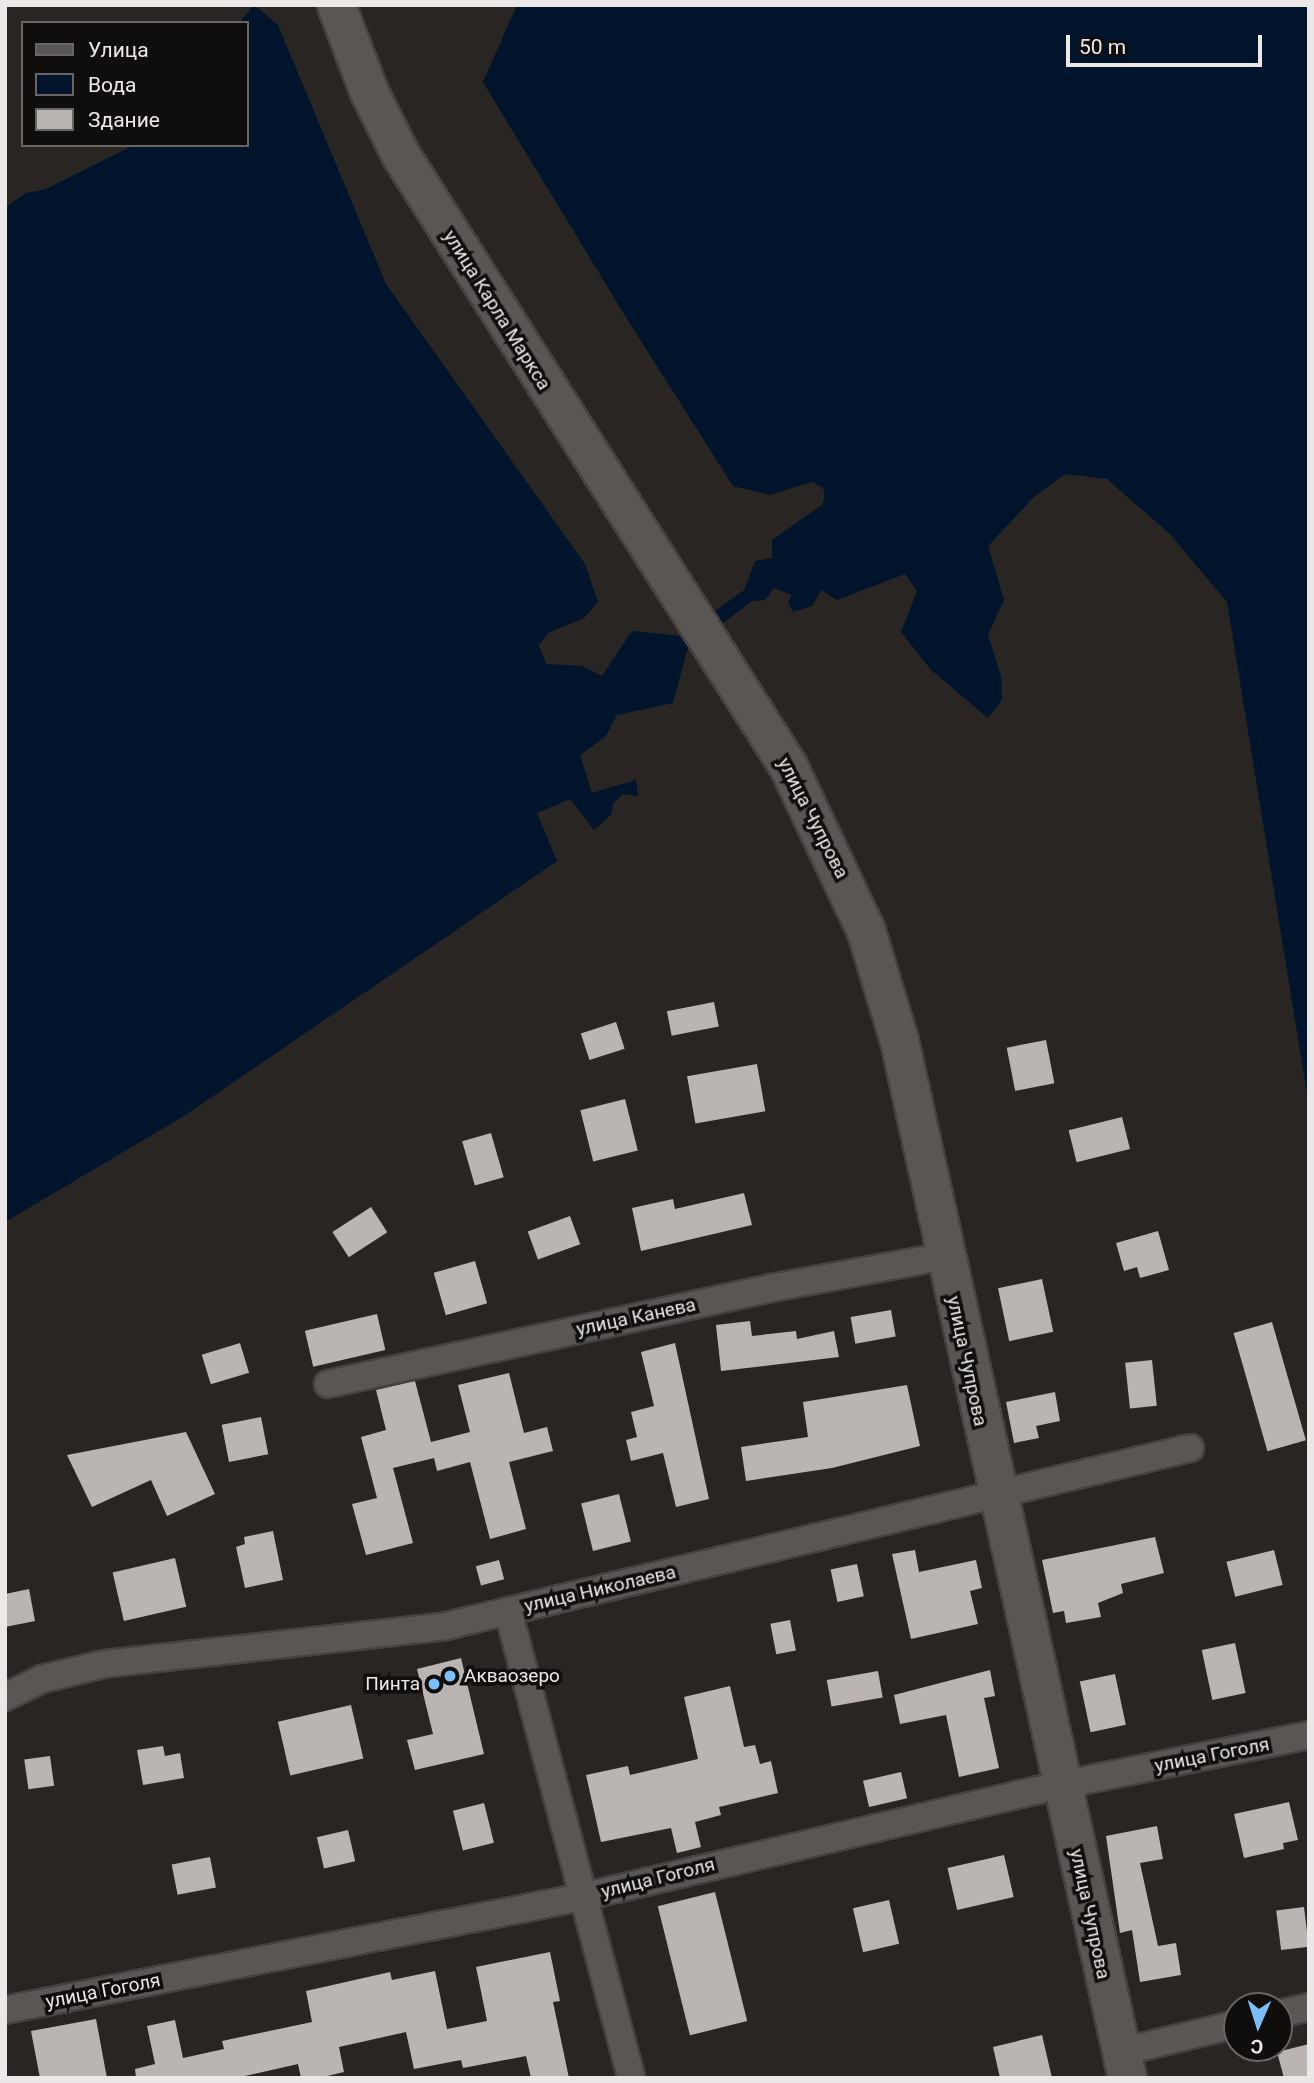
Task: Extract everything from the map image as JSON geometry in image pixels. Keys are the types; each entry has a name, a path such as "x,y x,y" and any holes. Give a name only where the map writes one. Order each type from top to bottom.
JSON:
{"street":[{"name":"улица Карла Маркса","path":"336,5 369,92 400,155 728,674"},
{"name":"улица Чупрова","path":"728,674 817,819 866,930 899,1040 995,1492 1124,2065"},
{"name":"улица Канева","path":"328,1384 771,1288 945,1256"},
{"name":"улица Николаева","path":"5,1697 42,1679 104,1664 446,1626 995,1492 1190,1448"},
{"path":"508,1611 631,2078"},
{"name":"улица Гоголя","path":"5,2010 582,1897 1061,1785 1309,1735"},
{"path":"1124,2065 1223,2029"}],"water":[{"path":"254,5 278,25 386,284 585,564 598,602 584,618 548,633 539,645 546,664 582,666 602,676 632,631 681,636 744,590 755,561 772,558 772,540 822,505 825,496 823,488 812,482 770,495 733,486 627,319 483,82 517,5 1309,5 1309,1106 1227,602 1170,534 1107,479 1065,474 1035,496 988,546 1004,600 988,635 1001,676 1002,700 988,718 931,670 901,632 917,591 905,574 837,600 821,590 812,606 793,612 788,602 792,595 774,588 765,600 752,601 687,651 673,703 617,715 606,736 580,755 592,793 636,780 638,796 623,794 614,802 611,815 594,830 570,799 537,813 557,861 184,1116 5,1222 5,208 26,193 46,189 130,147 248,147 248,21 241,21"}],"building":[{"path":"714,1002 719,1027 672,1036 667,1011"},
{"path":"616,1022 625,1049 589,1060 581,1033"},
{"path":"1046,1040 1054,1083 1015,1091 1007,1048"},
{"path":"757,1064 765,1111 695,1124 687,1076"},
{"path":"625,1099 638,1150 593,1162 580,1110"},
{"path":"1122,1117 1130,1149 1077,1162 1069,1130"},
{"path":"491,1133 504,1177 475,1185 462,1141"},
{"path":"744,1193 752,1225 641,1251 632,1208 673,1199 675,1209"},
{"path":"371,1207 387,1232 349,1257 332,1232"},
{"path":"570,1216 580,1244 538,1260 528,1231"},
{"path":"1158,1231 1169,1270 1140,1278 1137,1267 1124,1271 1116,1243"},
{"path":"475,1261 487,1303 446,1315 434,1273"},
{"path":"1042,1279 1053,1332 1009,1341 998,1288"},
{"path":"891,1310 896,1337 855,1344 851,1317"},
{"path":"377,1314 385,1350 313,1367 305,1331"},
{"path":"750,1321 752,1336 796,1331 797,1339 834,1331 839,1357 721,1371 716,1325"},
{"path":"1272,1322 1306,1440 1267,1451 1234,1333"},
{"path":"240,1343 249,1373 211,1384 202,1355"},
{"path":"675,1343 709,1499 676,1507 663,1453 631,1461 626,1440 637,1437 631,1412 654,1406 641,1352"},
{"path":"1152,1360 1157,1406 1130,1409 1125,1363"},
{"path":"509,1373 524,1433 547,1427 553,1451 509,1462 526,1529 490,1539 470,1462 437,1471 434,1458 393,1468 413,1543 366,1555 352,1504 377,1498 361,1437 386,1430 376,1390 415,1381 431,1442 470,1432 458,1385"},
{"path":"907,1385 920,1446 832,1468 746,1481 741,1447 808,1437 803,1402"},
{"path":"1055,1392 1060,1421 1036,1426 1039,1438 1014,1443 1006,1402"},
{"path":"261,1417 268,1454 229,1462 222,1425"},
{"path":"186,1432 215,1494 167,1516 151,1480 92,1507 67,1455"},
{"path":"619,1494 631,1542 593,1551 581,1503"},
{"path":"273,1531 283,1580 245,1588 236,1547 245,1544 244,1537"},
{"path":"1155,1537 1164,1573 1121,1584 1123,1593 1098,1603 1101,1617 1066,1623 1064,1611 1053,1613 1042,1560"},
{"path":"915,1550 919,1572 976,1560 982,1588 970,1591 978,1624 911,1639 892,1554"},
{"path":"1274,1550 1283,1585 1235,1597 1226,1562"},
{"path":"175,1558 186,1607 124,1621 113,1572"},
{"path":"499,1560 504,1579 481,1586 476,1566"},
{"path":"857,1564 864,1596 837,1602 831,1570"},
{"path":"29,1589 35,1621 5,1627 5,1594"},
{"path":"790,1620 796,1650 776,1654 770,1624"},
{"path":"1235,1643 1246,1693 1212,1700 1202,1650"},
{"path":"461,1658 484,1754 415,1770 407,1740 433,1734 417,1669"},
{"path":"990,1670 995,1696 984,1698 999,1768 959,1777 946,1715 900,1724 894,1695"},
{"path":"878,1671 883,1698 831,1707 827,1680"},
{"path":"1115,1674 1126,1725 1091,1732 1080,1681"},
{"path":"730,1686 744,1747 755,1745 760,1764 771,1761 778,1793 719,1807 721,1815 695,1822 701,1847 677,1853 671,1828 601,1842 586,1775 628,1766 630,1775 698,1759 684,1697"},
{"path":"351,1705 363,1759 290,1775 278,1722"},
{"path":"163,1746 165,1756 180,1753 184,1778 143,1785 137,1750"},
{"path":"50,1756 54,1786 28,1789 24,1760"},
{"path":"901,1772 907,1798 869,1807 863,1781"},
{"path":"1289,1802 1298,1840 1283,1843 1284,1849 1244,1858 1234,1814"},
{"path":"484,1803 494,1843 463,1851 453,1811"},
{"path":"1157,1826 1163,1859 1140,1863 1158,1946 1176,1943 1181,1975 1140,1982 1132,1930 1120,1933 1106,1836"},
{"path":"348,1830 355,1861 324,1868 317,1837"},
{"path":"1004,1855 1014,1897 957,1910 947,1868"},
{"path":"210,1857 216,1887 178,1895 172,1864"},
{"path":"715,1892 747,2021 690,2035 658,1906"},
{"path":"889,1900 899,1944 863,1952 853,1908"},
{"path":"1304,1907 1309,1947 1281,1950 1276,1910"},
{"path":"550,1952 560,2001 553,2002 569,2078 531,2078 526,2056 463,2068 461,2060 414,2069 406,2032 339,2047 344,2072 319,2078 301,2078 298,2064 236,2078 136,2078 135,2069 155,2064 147,2026 175,2020 183,2058 224,2049 222,2041 312,2022 306,1991 390,1972 392,1980 435,1971 447,2029 487,2021 476,1967"},
{"path":"96,2019 107,2078 40,2078 31,2031"},
{"path":"1042,2035 1052,2078 1000,2078 993,2047"},
{"path":"1309,2044 1309,2078 1284,2078 1280,2062 1293,2062 1293,2048"}],"place":[{"name":"Акваозеро","path":"450,1676"},
{"name":"Пинта","path":"434,1684"}]}
